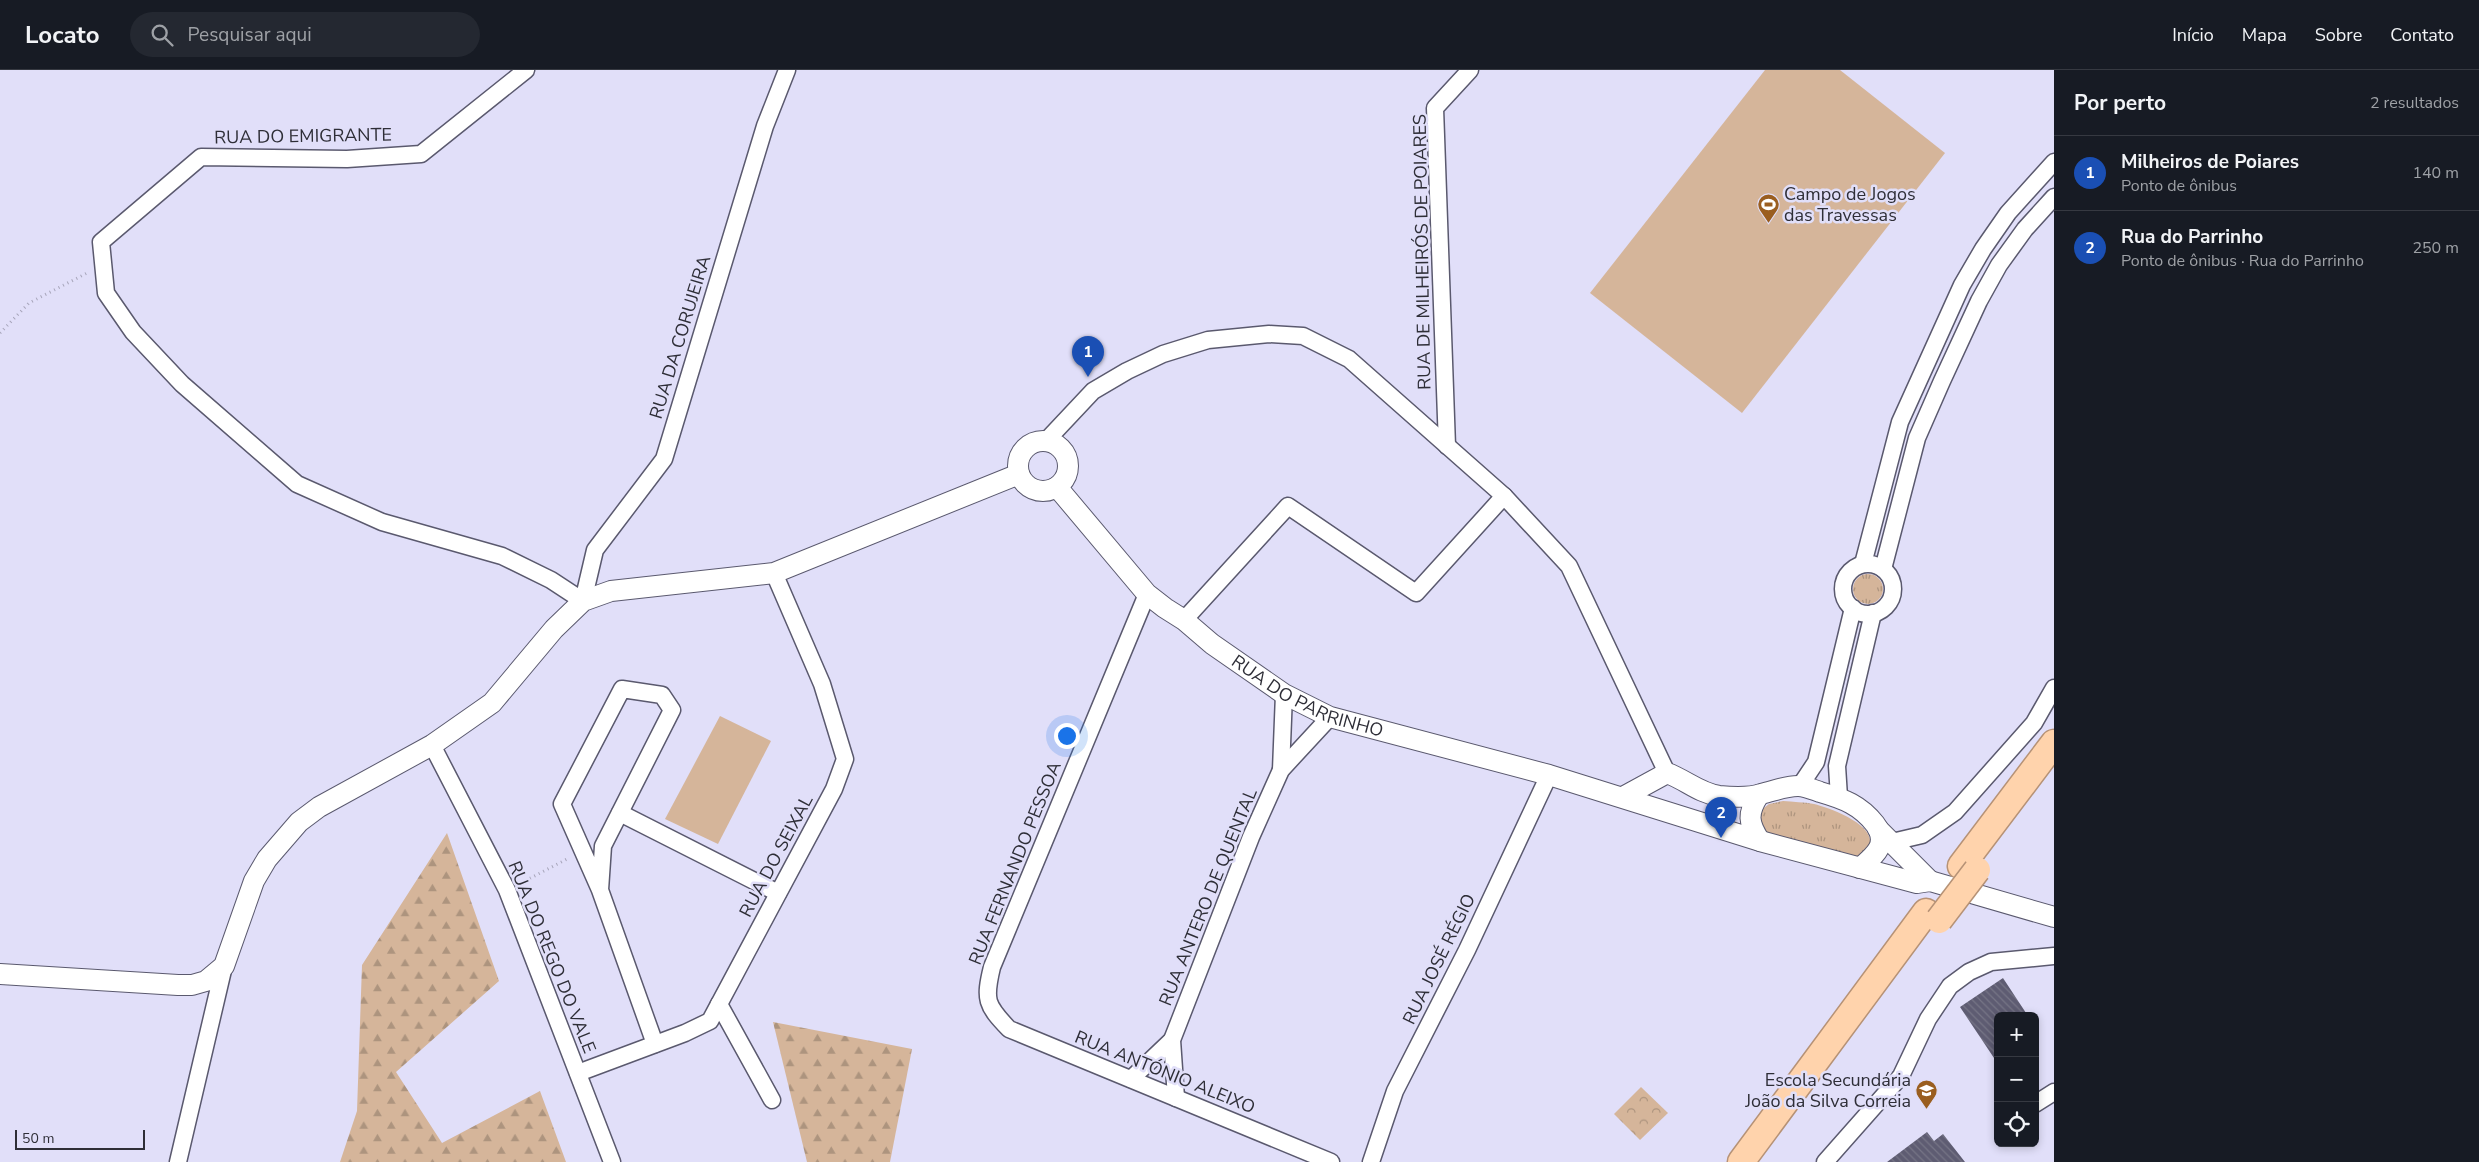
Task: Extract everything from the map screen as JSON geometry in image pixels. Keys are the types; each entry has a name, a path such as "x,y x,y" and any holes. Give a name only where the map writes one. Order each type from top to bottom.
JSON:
{"highway":[{"path":"1969,868 2054,743"},
{"path":"1741,1162 1969,868 2054,765"},
{"path":"1758,1162 1932,916"}],"street":[{"name":"RUA DO EMIGRANTE","path":"103,265 101,242 200,157 347,159 421,154 526,70"},
{"name":"RUA DA CORUJEIRA","path":"583,601 595,550 664,459 765,126 788,70"},
{"name":"RUA DE MILHEIRÓS DE POIARES","path":"1447,446 1436,108 1470,70"},
{"path":"1863,564 1900,422 1958,294 1983,249 2008,213 2054,162"},
{"path":"1883,569 1917,438 1942,381 1979,301 2000,265 2025,229 2054,197"},
{"path":"103,265 106,293 133,332 182,384 297,484 382,522 502,556 551,580 583,601"},
{"name":"RUA DE MILHEIRÓS DE POIARES","path":"1046,441 1093,391 1127,371 1164,354 1208,340 1269,334 1303,336 1349,359 1504,496 1569,566 1667,773"},
{"path":"1046,441 1061,449 1068,465 1067,473 1057,487 1050,490 1035,490 1022,481 1019,474 1019,457 1024,450 1038,442 1046,441"},
{"path":"178,1162 224,966 254,881 266,859 282,839 320,807 432,746 492,703 554,629 583,601 610,591 774,573 1019,474"},
{"name":"RUA DO PARRINHO","path":"1057,487 1147,594 1184,620 1212,644 1284,694 1330,717 1549,775 1760,841 1917,883 1930,881 2054,917"},
{"path":"1184,620 1288,506 1416,593 1504,496"},
{"path":"1863,564 1883,569 1891,580 1892,594 1885,606 1873,613 1862,613 1853,608 1845,598 1844,585 1851,570 1863,564"},
{"name":"RUA DO SEIXAL","path":"578,1074 710,1021 834,789 845,759 822,684 774,573"},
{"name":"RUA FERNANDO PESSOA","path":"991,1010 987,989 992,967 1147,594"},
{"path":"1800,786 1816,762 1853,608"},
{"path":"1839,797 1836,766 1873,613"},
{"path":"1860,868 1878,853 1881,840 1885,836 1922,835 1955,812 2034,723 2054,688"},
{"path":"600,890 603,846 672,710 662,695 622,689 562,804 600,890 656,1044"},
{"name":"RUA ANTERO DE QUENTAL","path":"1281,770 1284,694"},
{"name":"RUA ANTERO DE QUENTAL","path":"1131,1079 1172,1040 1251,837 1281,770 1330,717"},
{"name":"RUA DO REGO DO VALE","path":"432,746 507,890 612,1162"},
{"path":"1623,797 1667,773"},
{"name":"RUA DO PARRINHO","path":"1667,773 1682,779 1706,794 1722,796 1759,795 1776,789 1800,786 1839,797 1865,812 1885,836 1930,881"},
{"name":"RUA JOSÉ RÉGIO","path":"1371,1162 1395,1091 1467,950 1549,775"},
{"path":"1759,795 1752,806 1750,816 1751,828 1760,841"},
{"path":"620,812 778,894"},
{"path":"1826,1162 1901,1076 1928,1019 1950,986 1969,972 1991,962 2054,956"},
{"path":"0,974 192,985 210,978 224,966"},
{"path":"720,1004 772,1100"},
{"name":"RUA ANTÓNIO ALEIXO","path":"991,1010 1009,1029 1331,1162"},
{"name":"RUA ANTERO DE QUENTAL","path":"1172,1040 1176,1098"},
{"path":"2038,1102 2054,1092"}],"path":[{"path":"0,333 29,303 103,265"},
{"path":"507,890 582,851"}],"green space":[{"name":"Campo de Jogos das Travessas","path":"1765,70 1840,70 1945,153 1742,413 1590,293"},
{"path":"1868,574 1879,578 1883,589 1879,600 1868,604 1857,600 1853,589 1857,578"},
{"path":"720,716 771,741 718,844 665,819"},
{"path":"1783,801 1814,804 1850,818 1865,830 1869,837 1869,848 1865,853 1850,857 1768,835 1758,821 1760,811 1769,804"},
{"path":"447,833 499,981 396,1072 442,1143 540,1091 566,1162 340,1162 357,1111 362,965"},
{"path":"773,1022 912,1049 890,1162 807,1162"},
{"path":"1641,1087 1668,1113 1640,1140 1614,1114"}],"building":[{"path":"2003,978 2025,1012 1994,1012 1994,1058 1960,1007"},
{"path":"1927,1132 1934,1141 1943,1134 1965,1162 1887,1162"}],"place":[{"name":"Campo de Jogos das Travessas","path":"1768,223"},
{"name":"Milheiros de Poiares","path":"1088,377"},
{"name":"Rua do Parrinho","path":"1721,838"},
{"name":"Escola Secundária João da Silva Correia","path":"1927,1109"}]}
